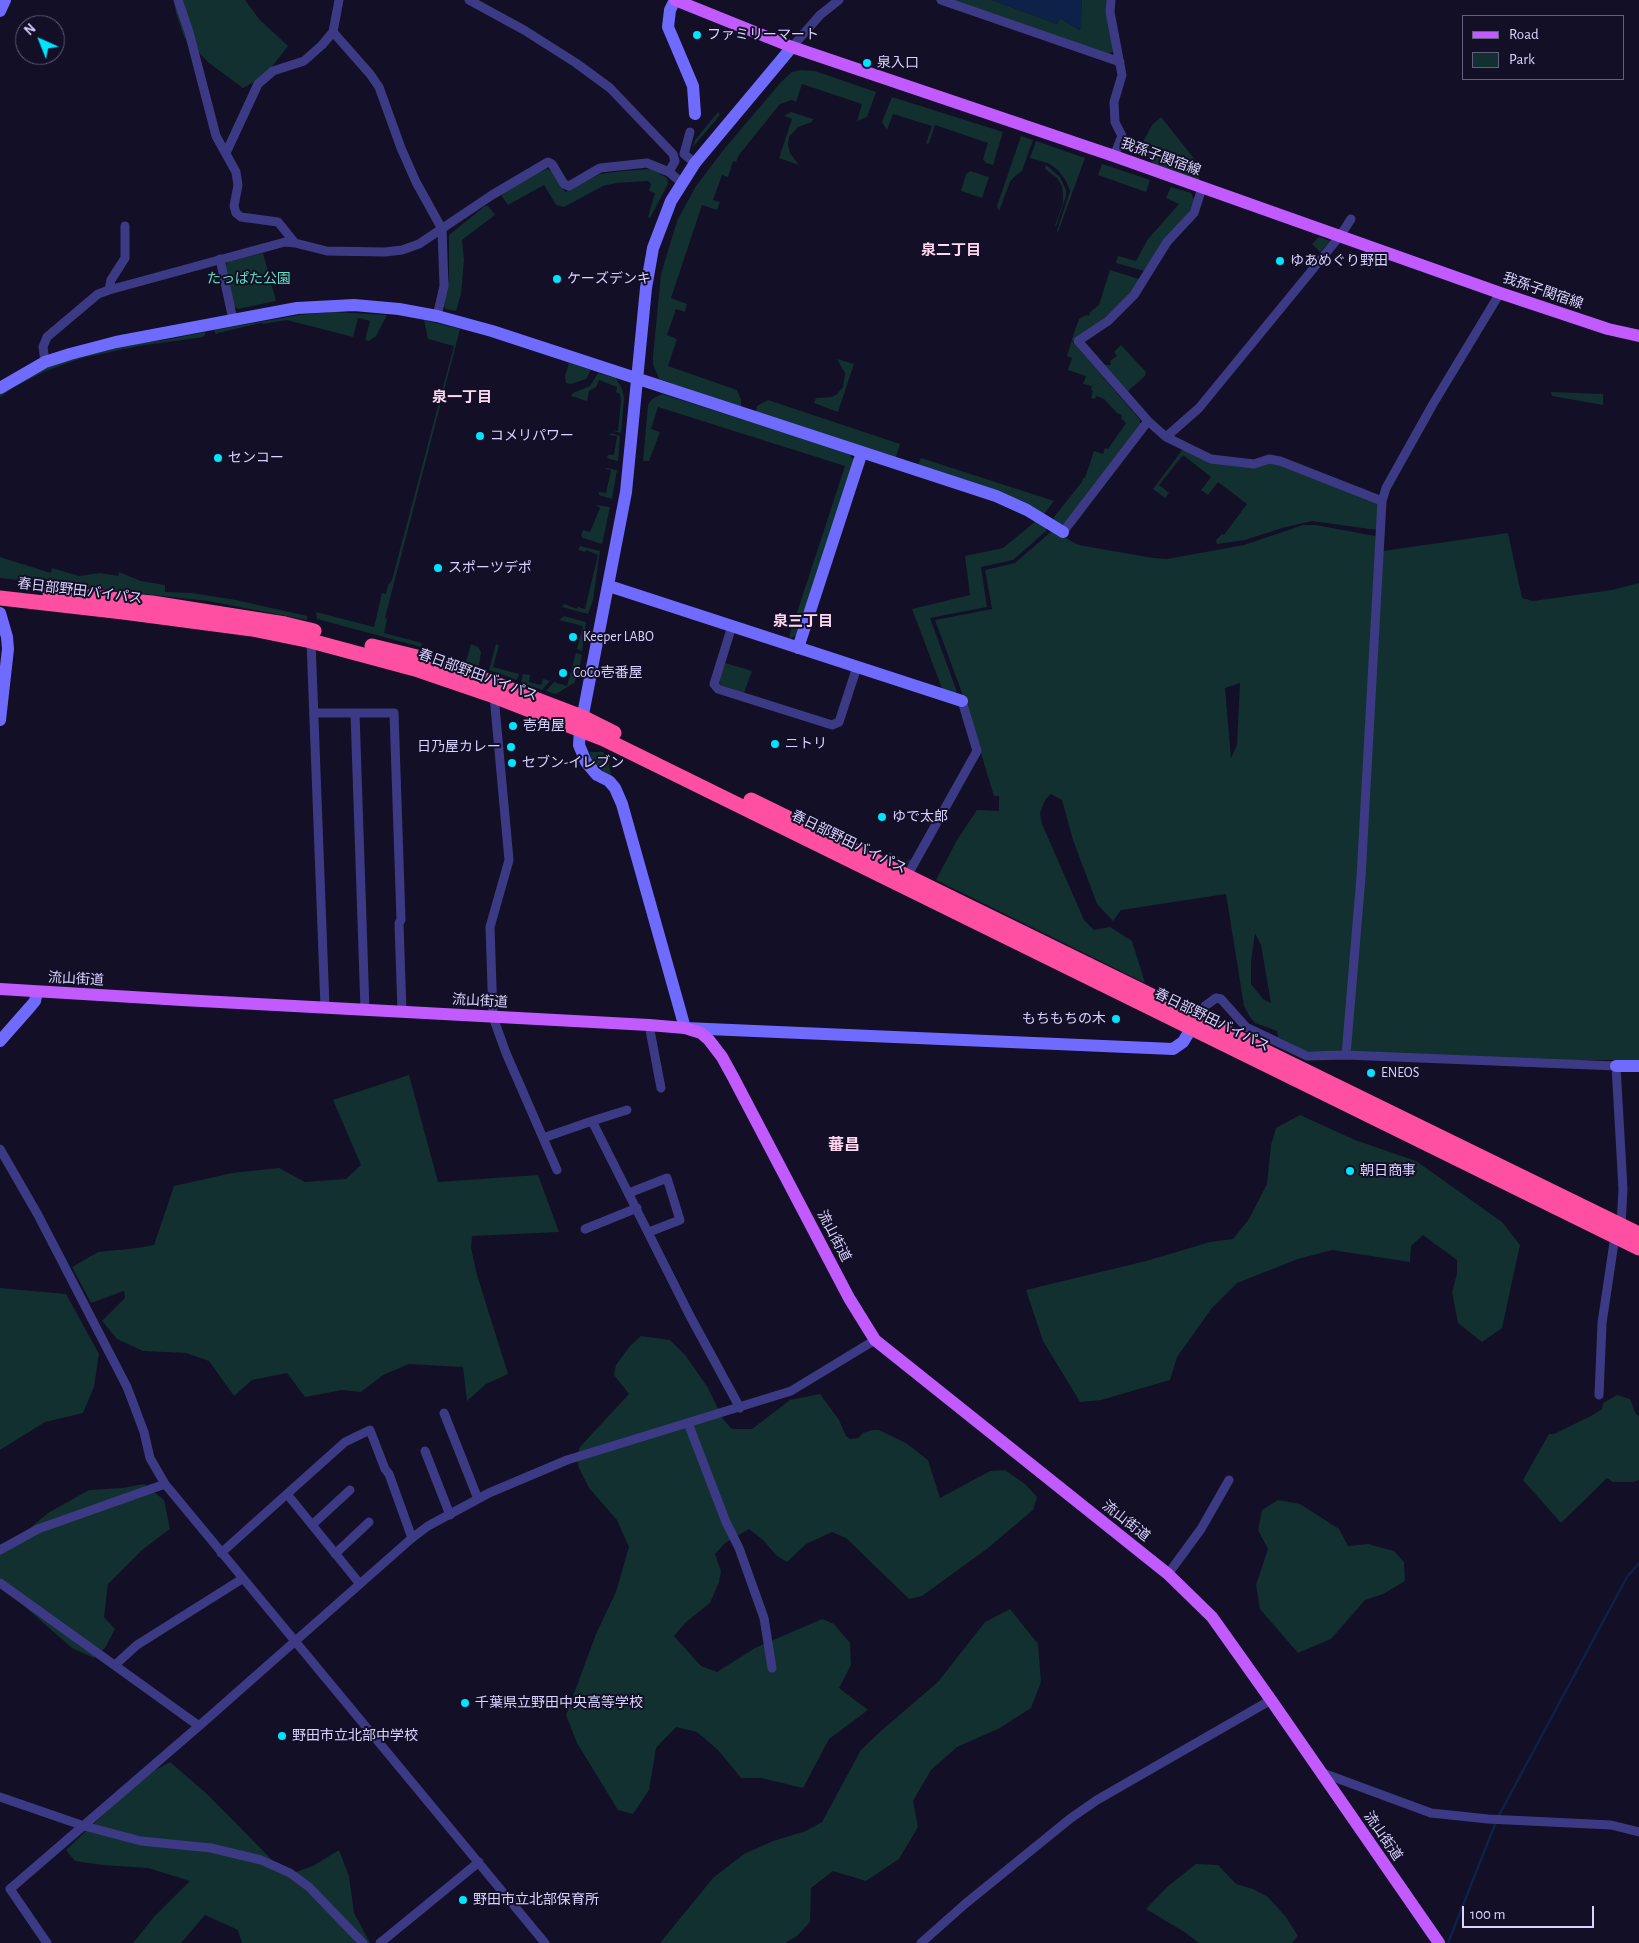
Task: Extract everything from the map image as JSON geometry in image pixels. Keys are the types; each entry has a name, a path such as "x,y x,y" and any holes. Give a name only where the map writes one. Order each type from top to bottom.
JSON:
{"highway":[{"name":"春日部野田バイパス","path":"0,588 152,603 285,624 417,657 503,686 907,876 1195,1023"},
{"name":"春日部野田バイパス","path":"0,598 252,629 311,641 415,668 581,724 620,746 1195,1023 1618,1231 1639,1248"},
{"name":"春日部野田バイパス","path":"1618,1231 1639,1234"}],"main road":[{"name":"我孫子関宿線","path":"675,0 792,47 1114,156 1500,293 1608,329 1639,336"},
{"name":"流山街道","path":"0,989 649,1025 685,1028 701,1033 722,1057 850,1298 875,1340 1168,1574 1212,1617 1439,1943"}],"street":[{"path":"0,11 5,0"},
{"path":"178,0 189,32 216,136 236,172 238,185 234,206 236,213 241,217 278,222 295,243"},
{"path":"226,153 258,84 273,71 304,61 310,57 333,32 338,0"},
{"path":"469,0 524,30 576,63 610,88 673,154 675,161 669,172"},
{"path":"675,0 670,10 668,27 693,86 696,114"},
{"path":"839,0 820,15 695,163 662,221 652,255 646,288 630,468 581,724 579,745 586,762 597,775 609,781 615,788 622,804 685,1028 1174,1049 1183,1042 1205,1006 1216,998 1221,998 1246,1026 1307,1056 1346,1055 1639,1066"},
{"path":"941,0 1120,62"},
{"path":"1111,0 1110,12 1122,75 1114,102 1115,122 1122,136 1114,156"},
{"path":"333,32 379,87 401,148 416,182 442,229 444,286 437,316"},
{"path":"690,132 684,154 695,163"},
{"path":"46,362 43,346 47,338 98,294 285,242 327,251 385,252 402,250 419,244 492,195 548,162 552,164 564,184 569,186 600,168 647,163 669,172 682,183"},
{"path":"1202,188 1194,213 1167,242 1134,295 1108,320 1078,341 1148,421 1166,437 1210,459 1254,464 1270,459 1382,501"},
{"path":"1166,437 1199,408 1340,236 1351,219"},
{"path":"109,290 111,280 125,258 125,226"},
{"path":"220,259 233,320"},
{"path":"1346,1055 1361,877 1382,501 1386,488 1419,429 1500,293"},
{"path":"0,388 46,362 87,349 283,310 334,305 399,309 437,316 492,331 1003,499 1034,514 1063,532 1148,421"},
{"path":"798,648 862,452"},
{"path":"608,586 962,702 977,751 907,876"},
{"path":"0,613 7,637 8,649 0,720"},
{"path":"732,626 714,684 718,689 832,725 839,722 857,667"},
{"path":"311,641 325,1008"},
{"path":"494,696 509,860 490,927 493,1017 506,1053 557,1170"},
{"path":"315,713 394,713 401,920 398,923 402,1012"},
{"path":"355,713 365,1010"},
{"path":"0,1041 35,1001 37,992"},
{"path":"649,1025 661,1088"},
{"path":"1599,1395 1602,1323 1618,1231 1623,1189 1616,1066"},
{"path":"543,1138 627,1110"},
{"path":"592,1121 690,1316 740,1408"},
{"path":"0,1149 38,1215 127,1387 144,1432 150,1458 165,1484 545,1943"},
{"path":"629,1193 667,1178 680,1220 649,1232"},
{"path":"585,1229 636,1208"},
{"path":"47,1943 10,1889 428,1526 478,1499 567,1460 791,1391 875,1340"},
{"path":"444,1413 478,1499"},
{"path":"688,1423 726,1522 739,1548 764,1618 772,1668"},
{"path":"221,1553 345,1442 370,1430 385,1469 389,1474 412,1538"},
{"path":"425,1450 450,1515"},
{"path":"1168,1574 1202,1529 1229,1480"},
{"path":"0,1550 38,1529 165,1484"},
{"path":"312,1525 350,1490"},
{"path":"287,1494 360,1584"},
{"path":"335,1554 369,1522"},
{"path":"114,1665 137,1645 242,1579"},
{"path":"0,1583 199,1726"},
{"path":"922,1943 965,1904 1071,1818 1097,1800 1271,1700"},
{"path":"1320,1772 1431,1812 1488,1819 1612,1825 1639,1832"},
{"path":"0,1797 84,1826 141,1840 211,1848 261,1860 290,1873 309,1887 363,1943"},
{"path":"380,1943 479,1862"}],"green space":[{"path":"174,0 245,0 259,19 288,46 264,77 243,88 209,63 184,37"},
{"path":"954,0 992,0 1057,24 1060,18 1080,30 1082,0 1107,0 1106,11 1114,51 1109,54"},
{"path":"801,70 815,71 876,92 867,117 857,121 862,104 802,84 796,102 792,100 780,104 739,155 736,162 733,161 728,177 722,175 713,200 720,202 717,210 702,205 671,298 687,304 685,312 676,309 667,335 677,339 668,366 737,390 741,400 741,407 659,379 653,364 653,356 661,274 677,221 696,186 725,148 781,82 792,72"},
{"path":"892,97 1003,132 993,165 986,163 983,159 988,143 935,125 929,143 926,144 932,126 893,114 887,130 882,122"},
{"path":"718,112 720,115 693,147 695,140"},
{"path":"791,112 813,119 812,122 798,127 789,137 790,153 799,165 779,158 792,119 784,116"},
{"path":"1161,117 1196,161 1200,181 1156,166 1139,149 1152,125"},
{"path":"1021,136 1033,140 1022,171 1010,182 999,211 997,206"},
{"path":"1036,141 1085,158 1058,232 1070,191 1058,170 1048,163 1030,158"},
{"path":"1102,164 1150,180 1146,192 1098,175"},
{"path":"1046,165 1060,177 1066,190 1066,196 1056,226 1063,203 1062,186 1057,178 1045,169"},
{"path":"547,169 552,171 565,192 600,174 622,171 652,169 667,178 668,184 650,218 648,217 655,193 649,191 651,184 648,181 616,183 603,186 564,207 556,205 544,185 508,205 501,195 532,175"},
{"path":"970,171 989,177 982,198 961,191 966,174"},
{"path":"1171,187 1191,193 1194,200 1190,211 1144,271 1116,263 1118,256 1136,261 1148,239 1179,204 1166,198"},
{"path":"485,206 488,206 495,215 462,240 464,260 461,294 456,311 446,309 444,306 449,277 449,235"},
{"path":"1319,237 1330,241 1320,252 1312,244"},
{"name":"たっぱた公園","path":"263,253 276,301 238,309 234,306 225,266 228,262"},
{"path":"1110,270 1139,279 1131,293 1103,319 1072,341 1140,420 1140,425 1064,524 1061,525 1054,520 1054,517 1082,482 1083,478 1085,478 1094,451 1103,454 1105,448 1108,449 1126,423 1121,418 1122,415 1117,413 1104,399 1096,396 1095,399 1091,398 1092,386 1083,384 1086,376 1068,370 1072,358 1067,356 1079,319 1086,315 1089,316 1090,312 1099,305"},
{"path":"333,312 387,315 376,336 369,341 365,340 370,321 358,318 353,337 287,320 261,323 216,334 214,330 299,315"},
{"path":"424,320 460,329 385,618 387,619 384,633 422,643 421,647 317,619 316,612 374,627 382,593 386,594 388,585 392,580 454,346 428,339"},
{"path":"205,332 203,337 139,346 82,358 46,371 14,387 0,397 0,393 26,377 67,359 138,343"},
{"path":"1121,345 1146,372 1145,376 1127,392 1105,365 1111,365 1110,361 1117,356 1114,352"},
{"path":"837,359 854,364 838,412 814,403 816,398 832,397 843,387 845,373"},
{"path":"569,363 591,370 586,379 571,384 566,383 565,376"},
{"path":"598,373 616,378 622,389 624,398 621,433 611,430 618,431 621,401 620,394 616,392 617,387 599,380 596,387 589,391 587,401 571,396 573,393 590,386"},
{"path":"1551,392 1603,394 1603,405 1552,396"},
{"path":"662,394 849,453 854,461 799,634 791,638 789,637 845,466 658,407 651,429 660,432 649,461 643,461 648,405 652,399"},
{"path":"768,400 900,444 896,457 756,412 757,406"},
{"path":"611,433 620,436 618,461 607,457 608,455 614,455 617,436 610,435"},
{"path":"1183,449 1210,461 1276,463 1378,501 1377,530 1312,521 1245,540 1217,544 1216,540 1222,534 1224,535 1247,504 1218,482 1208,495 1201,490 1211,477 1183,455 1159,485 1169,493 1165,498 1153,489"},
{"path":"921,458 1054,501 1044,514 918,465"},
{"path":"605,469 617,470 612,499 599,495 599,492 606,493 611,470"},
{"path":"596,505 610,507 602,544 581,536 583,530 590,532 600,508"},
{"path":"1036,521 1046,526 1046,531 1013,560 981,567 987,607 930,618 957,692 943,691 912,609 970,595 965,556 1003,548"},
{"path":"1303,525 1316,525 1375,536 1383,551 1508,533 1522,598 1533,601 1612,590 1639,583 1639,1060 1551,1060 1353,1052 1350,1049 1342,1051 1306,1051 1278,1037 1277,1031 1255,1023 1244,1006 1226,894 1121,910 1113,921 1097,904 1073,840 1062,800 1051,794 1045,800 1040,813 1042,824 1084,920 1094,930 1110,927 1132,941 1145,983 936,880 957,840 977,810 999,811 999,796 994,796 966,704 935,620 992,609 985,570 1015,563 1053,530 1076,544 1153,558 1167,559 1244,545","holes":["1240,683 1237,745 1231,758 1225,688","1255,933 1261,945 1271,1003 1263,999 1251,984 1251,962"]},
{"path":"580,546 600,551 593,600 588,614 562,607 564,604 577,609 578,607 585,609 598,555 586,550 585,552 578,550"},
{"path":"0,557 51,573 52,568 79,576 100,573 118,576 119,572 141,581 165,585 165,592 192,593 236,600 307,616 307,620 208,601 0,578"},
{"path":"564,616 586,622 582,651 577,649 583,626 559,620"},
{"path":"471,644 478,647 481,652 479,666 466,662"},
{"path":"496,644 499,645 493,667 519,674 517,680 489,670"},
{"path":"576,653 582,655 578,675 574,683 556,694 546,691 554,682 567,686"},
{"path":"725,663 752,671 744,693 721,685 719,681"},
{"path":"523,674 530,675 529,682 541,685 543,679 550,681 542,690 521,682"},
{"path":"590,752 603,752 608,758 611,776 592,761"},
{"path":"889,852 906,861 911,859 910,863 903,864 887,857"},
{"path":"409,1075 438,1182 538,1175 559,1232 472,1236 471,1248 477,1275 508,1374 486,1384 467,1401 463,1367 409,1364 383,1375 361,1392 342,1390 305,1397 287,1373 252,1380 234,1396 209,1361 186,1353 143,1351 117,1339 102,1321 125,1298 124,1291 91,1303 72,1267 98,1252 154,1245 174,1186 232,1173 279,1168 305,1182 346,1179 361,1165 333,1100"},
{"path":"1300,1115 1355,1140 1416,1161 1502,1222 1520,1245 1502,1328 1482,1342 1458,1323 1452,1292 1457,1274 1457,1260 1423,1235 1411,1246 1410,1262 1332,1250 1298,1259 1237,1283 1212,1308 1177,1357 1170,1380 1101,1400 1080,1402 1043,1341 1026,1290 1146,1261 1210,1242 1233,1239 1249,1219 1267,1184 1271,1145 1276,1128"},
{"path":"0,1288 66,1294 99,1354 94,1387 83,1413 45,1422 0,1450"},
{"path":"641,1336 670,1340 686,1356 708,1388 723,1419 732,1429 752,1429 790,1400 820,1394 839,1420 846,1436 850,1439 858,1438 863,1433 879,1430 906,1443 928,1460 940,1498 990,1471 1005,1470 1025,1484 1037,1497 1033,1510 988,1548 922,1596 909,1599 846,1538 832,1532 806,1544 787,1562 777,1556 763,1540 749,1529 725,1543 715,1554 721,1571 719,1582 710,1603 686,1622 674,1636 701,1666 717,1672 755,1648 822,1619 834,1624 850,1643 851,1665 839,1688 868,1710 829,1739 803,1788 761,1778 741,1778 718,1750 697,1732 676,1727 656,1748 649,1790 633,1814 618,1810 577,1743 566,1715 596,1634 616,1592 629,1547 617,1520 589,1488 578,1466 579,1448 629,1394 614,1375 616,1365 630,1346"},
{"path":"1617,1395 1630,1399 1636,1414 1639,1416 1639,1480 1633,1482 1613,1482 1607,1478 1561,1523 1523,1480 1549,1434 1554,1434 1591,1416 1602,1409 1603,1403"},
{"path":"144,1484 164,1500 170,1529 142,1550 108,1584 104,1617 115,1629 105,1648 94,1658 72,1648 0,1585 0,1553 48,1513 89,1490 122,1488"},
{"path":"1278,1500 1300,1504 1339,1529 1348,1546 1368,1544 1394,1551 1404,1562 1405,1581 1383,1594 1365,1600 1331,1639 1298,1653 1260,1609 1256,1585 1268,1549 1258,1530 1262,1510"},
{"path":"1010,1609 1038,1644 1041,1682 1031,1708 1000,1728 957,1747 931,1770 913,1801 918,1827 899,1859 866,1881 833,1871 811,1888 810,1922 797,1936 785,1943 660,1943 713,1878 744,1854 773,1841 806,1831 822,1822 861,1750 938,1682 985,1622"},
{"path":"170,1762 207,1794 275,1863 293,1873 313,1866 339,1850 349,1876 354,1913 370,1943 242,1943 238,1930 205,1915 181,1943 133,1943 154,1917 190,1881 148,1868 75,1861 66,1850 144,1776"},
{"path":"1196,1864 1218,1865 1236,1884 1253,1889 1268,1897 1286,1917 1298,1936 1292,1943 1199,1943 1146,1909 1167,1887"}],"water":[{"path":"992,0 1082,0 1081,30 1060,18 1057,24"}],"waterway":[{"path":"1498,1817 1627,1577 1639,1563"},
{"path":"1448,1943 1496,1822"}],"place":[{"name":"ファミリーマート","path":"697,35"},
{"name":"泉入口","path":"867,63"},
{"name":"ゆあめぐり野田","path":"1280,261"},
{"name":"ケーズデンキ","path":"557,279"},
{"name":"コメリパワー","path":"480,436"},
{"name":"センコー","path":"218,458"},
{"name":"スポーツデポ","path":"438,568"},
{"name":"Keeper LABO","path":"573,637"},
{"name":"CoCo壱番屋","path":"563,673"},
{"name":"壱角屋","path":"513,726"},
{"name":"ニトリ","path":"775,744"},
{"name":"日乃屋カレー","path":"511,747"},
{"name":"セブン-イレブン","path":"512,763"},
{"name":"ゆで太郎","path":"882,817"},
{"name":"もちもちの木","path":"1116,1019"},
{"name":"ENEOS","path":"1371,1073"},
{"name":"朝日商事","path":"1350,1171"},
{"name":"千葉県立野田中央高等学校","path":"465,1703"},
{"name":"野田市立北部中学校","path":"282,1736"},
{"name":"野田市立北部保育所","path":"463,1900"}],"district":[{"name":"泉二丁目","path":"951,250"},
{"name":"泉一丁目","path":"462,397"},
{"name":"泉三丁目","path":"803,621"},
{"name":"蕃昌","path":"844,1145"}]}
